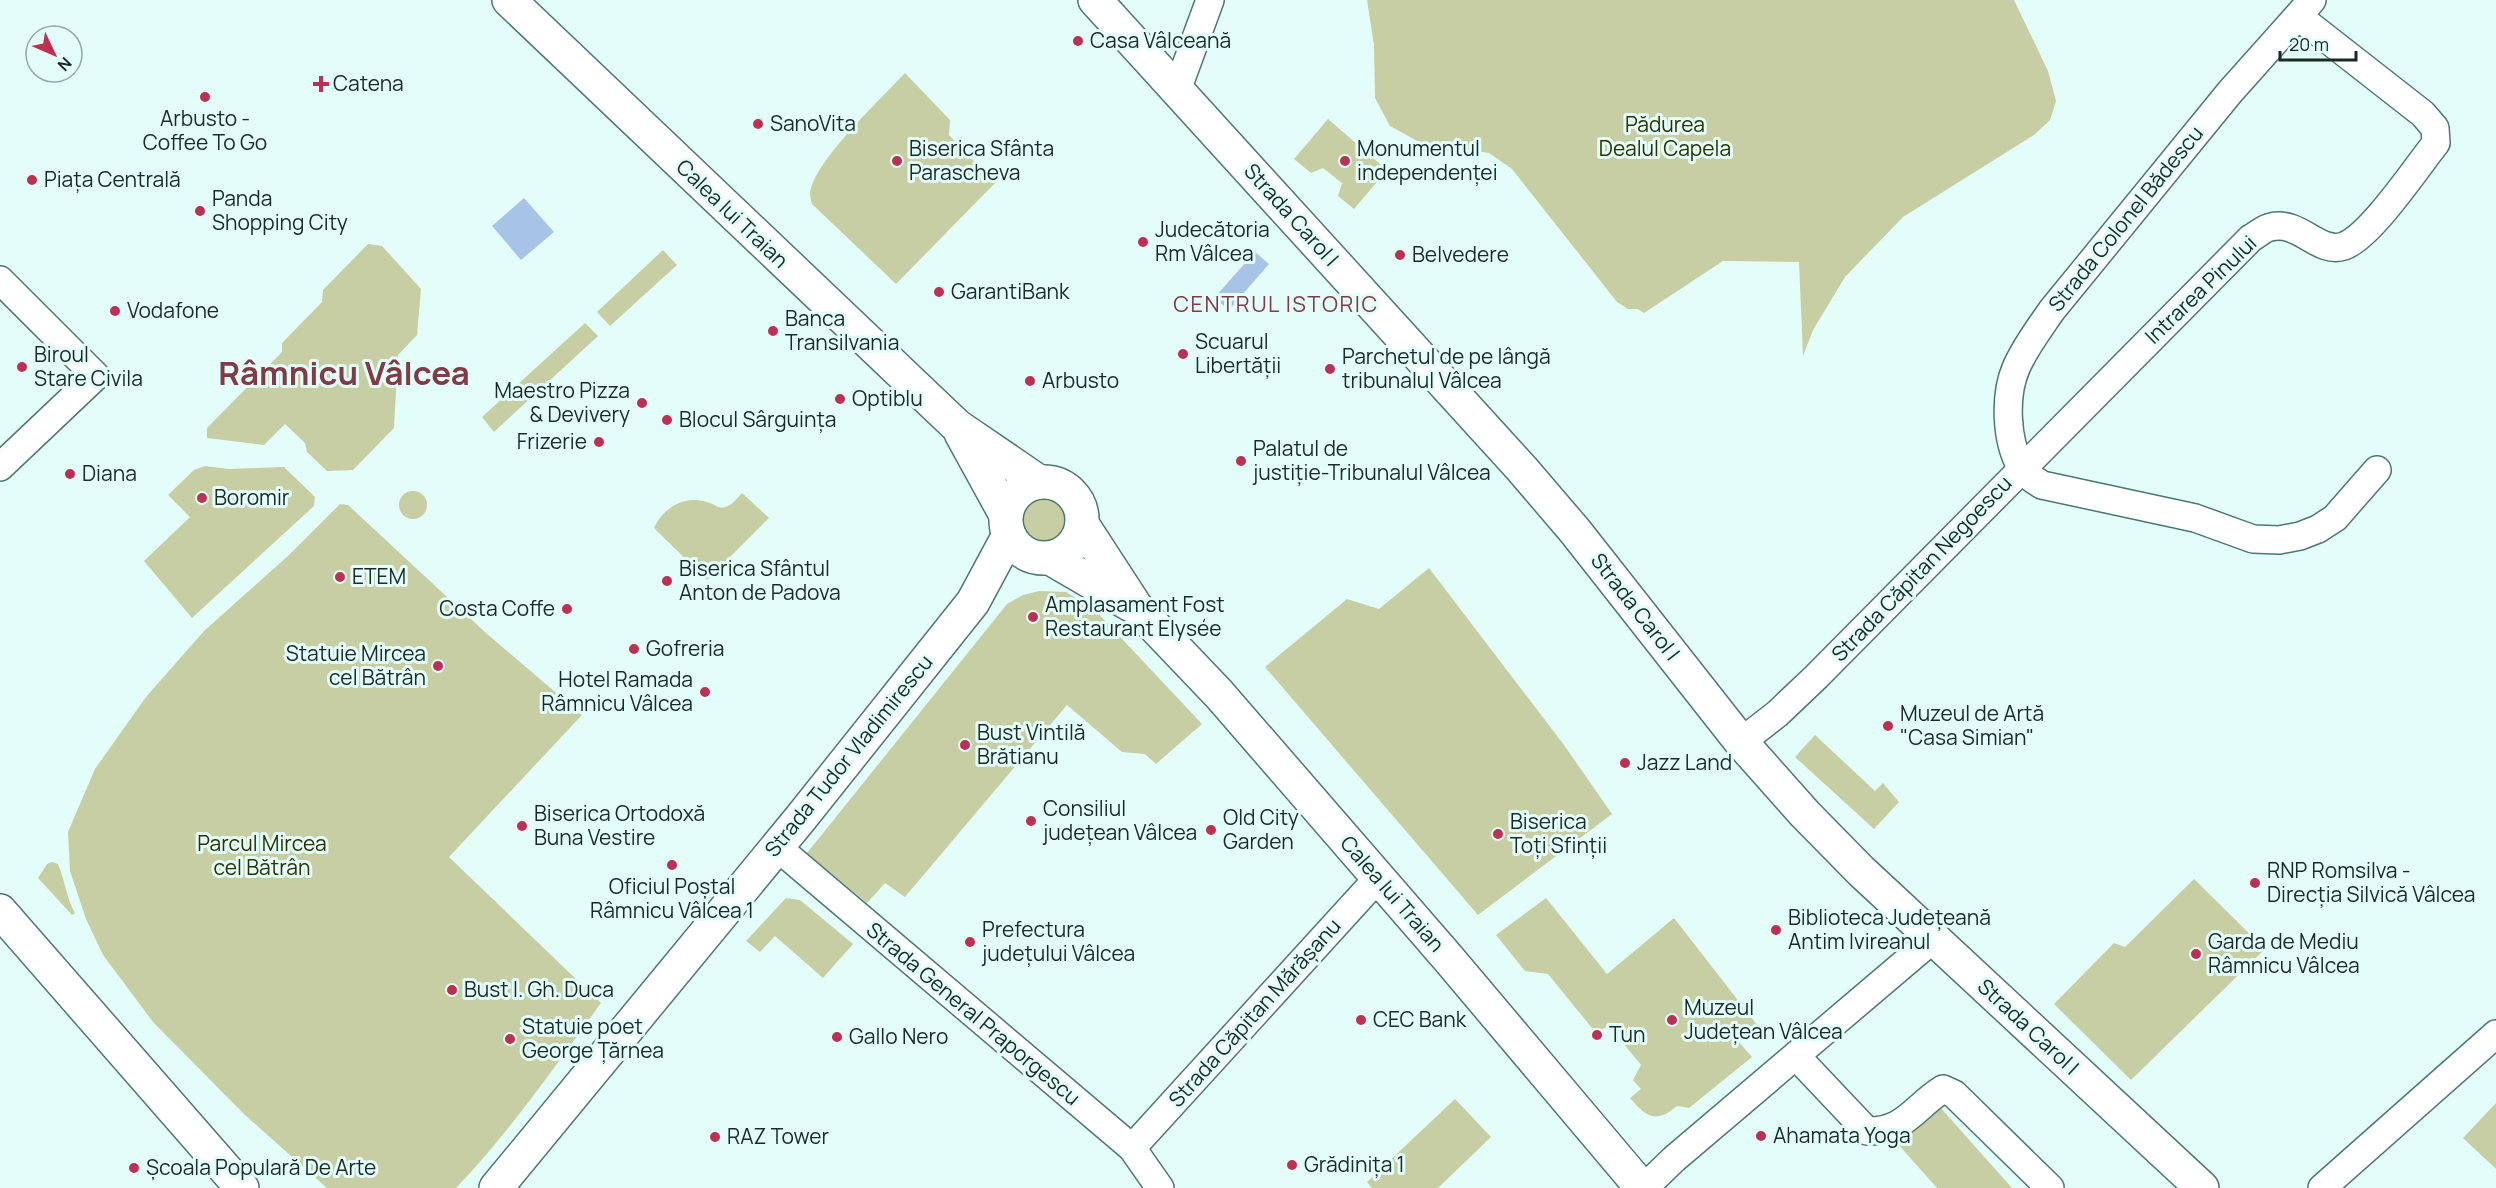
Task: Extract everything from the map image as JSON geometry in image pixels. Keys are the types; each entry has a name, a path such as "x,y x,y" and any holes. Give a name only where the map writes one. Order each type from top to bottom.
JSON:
{"main road":[{"name":"Strada Carol I","path":"1095,0 1522,469 1575,531 1741,742 1831,841 1933,939 2202,1188"},
{"name":"Calea lui Traian","path":"518,5 957,426 1039,482"},
{"name":"Calea lui Traian","path":"957,426 1008,525"},
{"path":"1039,482 1062,486 1071,493 1082,513 1082,524 1079,537 1062,555 1045,558 1021,551 1008,525 1010,503 1017,493 1039,482"},
{"name":"Calea lui Traian","path":"1082,524 1136,607 1219,694 1643,1188"},
{"name":"Strada Tudor Vladimirescu","path":"496,1188 777,847 973,602 1008,525"},
{"name":"Calea lui Traian","path":"1045,558 1136,607"},
{"name":"Strada Tudor Vladimirescu","path":"973,602 1045,558"},
{"path":"0,911 242,1186"}],"street":[{"path":"1177,90 1210,0"},
{"name":"Intrarea Pinului","path":"2021,468 2251,238 2270,227 2292,226 2329,248 2343,247 2373,222 2436,143 2435,128 2423,114 2306,8"},
{"name":"Strada Colonel Bădescu","path":"2021,468 2010,423 2010,398 2015,371 2027,345 2052,310 2195,134 2306,8"},
{"path":"0,280 96,376 0,468"},
{"name":"Strada Căpitan Negoescu","path":"1741,742 1777,714 1817,676 2021,468 2042,485 2194,518 2253,539 2279,540 2300,536 2318,529 2335,518 2377,470"},
{"name":"Strada General Praporgescu","path":"777,847 1132,1148 1160,1188"},
{"name":"Strada Căpitan Mărășanu","path":"1132,1148 1378,878"},
{"path":"1643,1188 1933,939"},
{"path":"2322,1188 2496,1034"},
{"path":"1796,1056 1867,1131 1884,1132 1899,1125 1943,1089 1954,1094 2050,1188"}],"green space":[{"name":"Pădurea Dealul Capela","path":"1367,0 2014,0 2048,71 2056,101 2050,120 2034,135 1903,217 1845,277 1813,330 1803,356 1799,262 1723,261 1644,313 1638,309 1628,309 1617,302 1512,169 1489,153 1419,142 1390,126 1375,98 1374,45"},
{"path":"905,73 950,120 949,135 995,183 896,284 812,204 810,192 818,172 828,157"},
{"path":"1328,119 1387,170 1354,209 1338,196 1342,183 1323,168 1311,173 1294,159"},
{"path":"368,244 382,246 421,289 417,335 398,355 394,428 353,470 327,471 307,452 305,443 285,424 264,445 207,438 207,428 282,352 282,343 322,302 323,290"},
{"path":"663,250 677,265 610,326 597,312"},
{"path":"585,323 598,336 494,432 482,417"},
{"path":"205,466 229,469 284,467 315,497 314,506 192,618 144,561 190,517 168,495 194,470"},
{"path":"413,491 423,495 427,505 423,515 413,519 403,515 399,505 403,495"},
{"path":"742,493 769,518 707,580 654,528 658,520 677,504 693,500 723,508 732,504"},
{"path":"1044,495 1058,499 1066,507 1070,521 1066,535 1058,543 1044,547 1030,543 1022,535 1018,521 1022,507 1030,499"},
{"name":"Parcul Mircea cel Bătrân","path":"340,504 348,505 486,633 582,715 449,857 601,1003 513,1121 456,1188 327,1188 245,1115 153,1022 103,955 86,919 70,871 68,832 95,769 146,697 204,631 289,555"},
{"path":"1429,568 1564,745 1612,814 1478,915 1265,667 1347,599 1379,609"},
{"path":"1039,591 1066,592 1094,609 1202,724 1156,764 1145,754 1122,752 1067,705 905,897 885,883 867,903 807,853 1007,604 1023,595"},
{"path":"1815,735 1875,791 1883,783 1899,802 1874,829 1795,757"},
{"path":"52,862 58,864 75,913 72,915 38,878 47,864"},
{"path":"2194,879 2265,949 2131,1080 2054,1004 2114,943 2125,947"},
{"path":"786,898 800,900 853,944 823,978 775,936 760,952 746,941"},
{"path":"1546,898 1607,974 1674,918 1758,1026 1738,1041 1752,1057 1689,1108 1677,1106 1663,1115 1646,1114 1630,1098 1641,1089 1633,1080 1641,1065 1609,1026 1603,1029 1592,1028 1548,974 1525,971 1496,935"},
{"path":"1455,1099 1491,1137 1438,1188 1372,1188 1367,1182"},
{"path":"2496,1103 2496,1169 2463,1138"},
{"path":"1939,1106 2012,1188 1937,1188 1897,1143"}],"water":[{"path":"524,198 554,232 521,260 492,226"},
{"path":"1255,252 1269,264 1229,310 1214,298"}],"place":[{"name":"Casa Vâlceană","path":"1078,41"},
{"name":"Catena","path":"321,84"},
{"name":"Arbusto - Coffee To Go","path":"205,97"},
{"name":"SanoVita","path":"758,124"},
{"name":"Biserica Sfânta Parascheva","path":"897,161"},
{"name":"Monumentul independenței","path":"1345,161"},
{"name":"Piața Centrală","path":"32,180"},
{"name":"Panda Shopping City","path":"200,211"},
{"name":"Judecătoria Rm Vâlcea","path":"1143,242"},
{"name":"Belvedere","path":"1400,255"},
{"name":"GarantiBank","path":"939,292"},
{"name":"Vodafone","path":"115,311"},
{"name":"Banca Transilvania","path":"773,331"},
{"name":"Scuarul Libertății","path":"1183,354"},
{"name":"Biroul Stare Civila","path":"22,367"},
{"name":"Parchetul de pe lângă tribunalul Vâlcea","path":"1330,369"},
{"name":"Arbusto","path":"1030,381"},
{"name":"Optiblu","path":"840,399"},
{"name":"Maestro Pizza & Devivery","path":"642,403"},
{"name":"Blocul Sârguința","path":"667,420"},
{"name":"Frizerie","path":"599,442"},
{"name":"Palatul de justiție-Tribunalul Vâlcea","path":"1241,461"},
{"name":"Diana","path":"70,474"},
{"name":"Boromir","path":"202,498"},
{"name":"ETEM","path":"340,577"},
{"name":"Biserica Sfântul Anton de Padova","path":"667,581"},
{"name":"Costa Coffe","path":"567,609"},
{"name":"Amplasament Fost Restaurant Elysée","path":"1033,617"},
{"name":"Gofreria","path":"634,649"},
{"name":"Statuie Mircea cel Bătrân","path":"438,666"},
{"name":"Hotel Ramada Râmnicu Vâlcea","path":"705,692"},
{"name":"Muzeul de Artă \"Casa Simian\"","path":"1888,726"},
{"name":"Bust Vintilă Brătianu","path":"965,745"},
{"name":"Jazz Land","path":"1625,763"},
{"name":"Consiliul județean Vâlcea","path":"1031,821"},
{"name":"Biserica Ortodoxă Buna Vestire","path":"522,826"},
{"name":"Old City Garden","path":"1211,830"},
{"name":"Biserica Toți Sfinții","path":"1498,834"},
{"name":"Oficiul Poștal Râmnicu Vâlcea 1","path":"672,865"},
{"name":"RNP Romsilva - Direcția Silvică Vâlcea","path":"2255,883"},
{"name":"Biblioteca Județeană Antim Ivireanul","path":"1776,930"},
{"name":"Prefectura județului Vâlcea","path":"970,942"},
{"name":"Garda de Mediu Râmnicu Vâlcea","path":"2196,954"},
{"name":"Bust I. Gh. Duca","path":"452,990"},
{"name":"CEC Bank","path":"1361,1020"},
{"name":"Muzeul Județean Vâlcea","path":"1672,1020"},
{"name":"Tun","path":"1597,1035"},
{"name":"Gallo Nero","path":"837,1037"},
{"name":"Statuie poet George Țărnea","path":"510,1039"},
{"name":"Ahamata Yoga","path":"1761,1136"},
{"name":"RAZ Tower","path":"715,1137"},
{"name":"Grădinița 1","path":"1292,1165"},
{"name":"Școala Populară De Arte","path":"134,1168"}],"district":[{"name":"CENTRUL ISTORIC","path":"1276,304"},
{"name":"Râmnicu Vâlcea","path":"344,373"}]}
